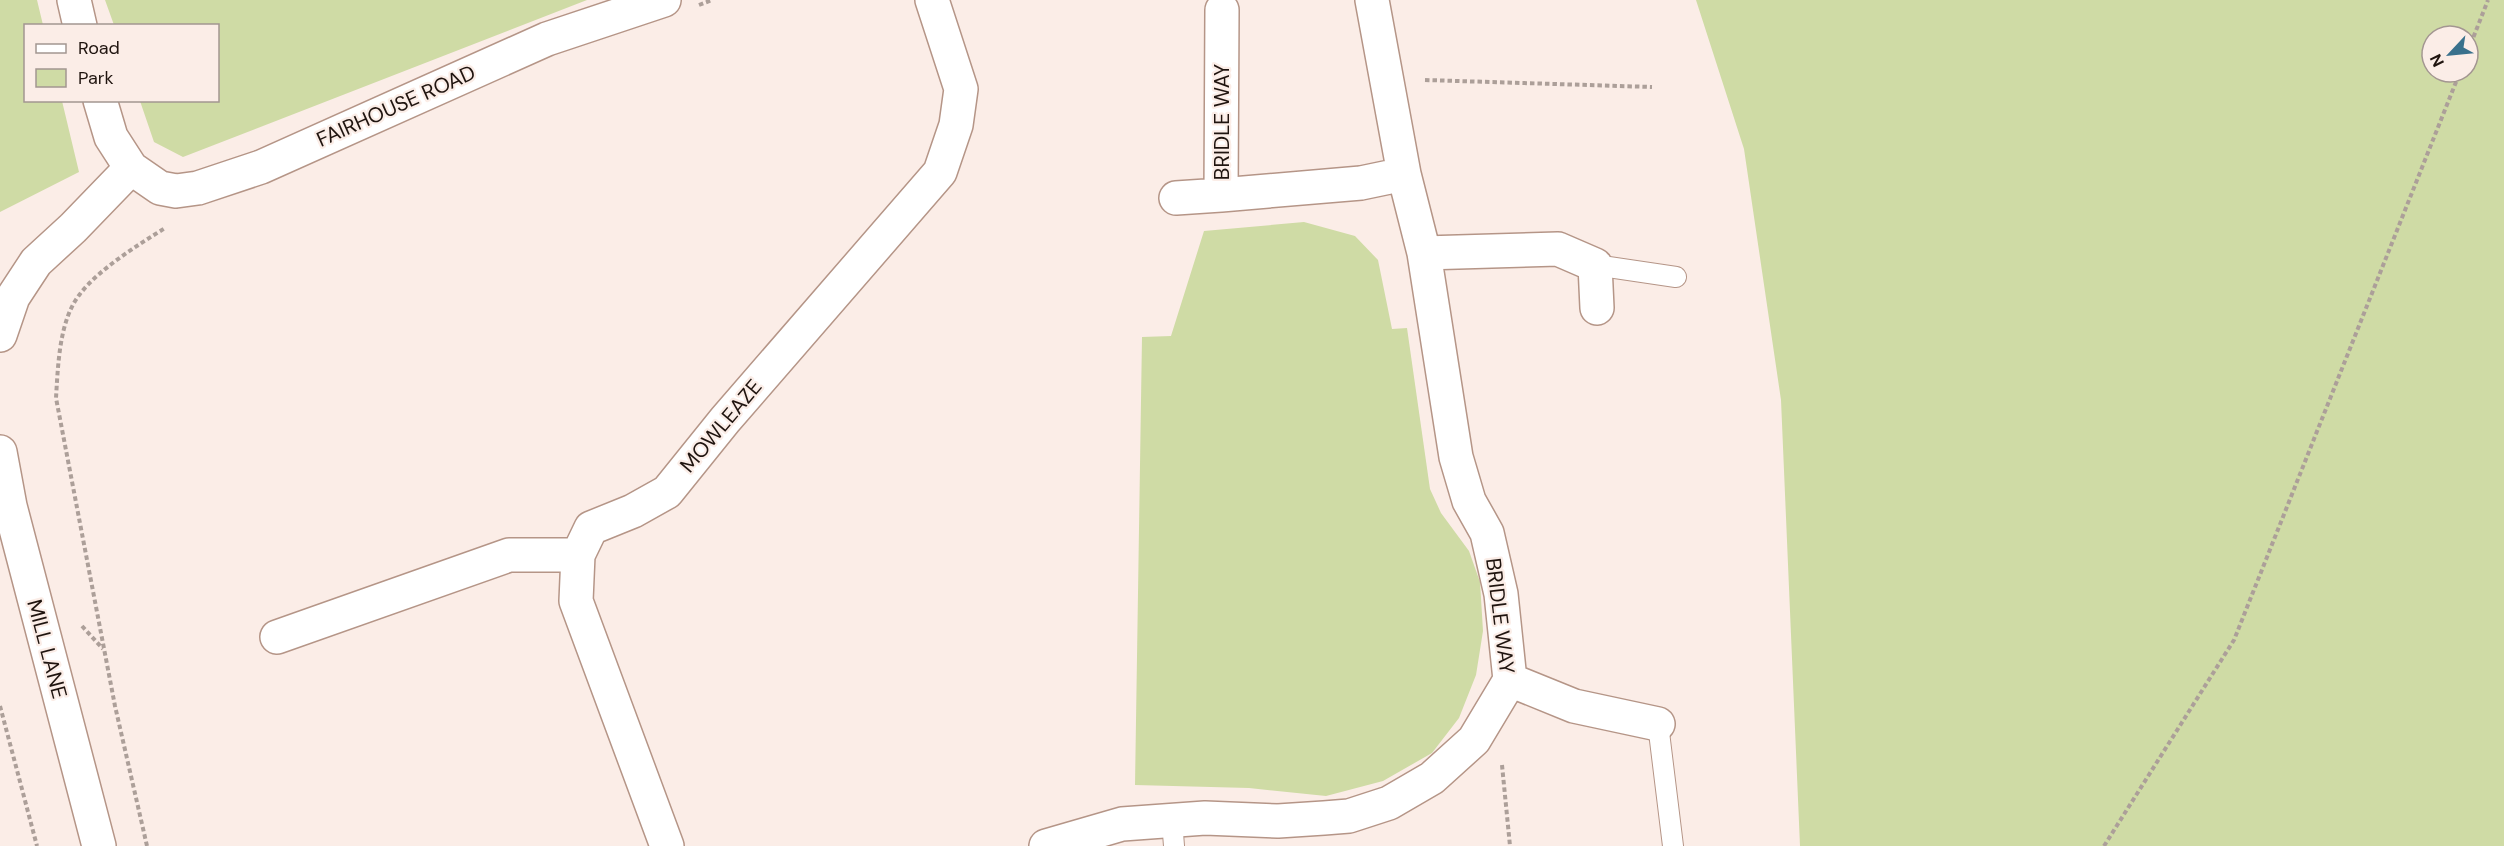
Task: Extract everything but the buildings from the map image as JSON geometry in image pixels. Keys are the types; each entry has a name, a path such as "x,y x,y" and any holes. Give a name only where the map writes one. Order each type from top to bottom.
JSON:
{"street":[{"path":"74,0 80,24"},
{"name":"FAIRHOUSE ROAD","path":"176,191 198,188 261,166 547,39 664,0"},
{"name":"MOWLEAZE","path":"578,555 591,528 633,511 667,492 725,420 940,172 956,125 961,89 932,0"},
{"name":"BRIDLE WAY","path":"1046,846 1122,824 1173,833 1205,818 1278,821 1349,816 1389,802 1432,778 1474,740 1510,680 1501,594 1488,533 1469,501 1456,458 1424,253 1404,174 1372,0"},
{"name":"BRIDLE WAY","path":"1222,10 1221,195 1361,183 1404,174"},
{"path":"101,102 111,137 131,168 160,188 176,191"},
{"path":"0,335 13,297 36,262 74,228 131,168"},
{"path":"1176,198 1221,195"},
{"path":"1424,253 1558,249 1595,265 1597,308"},
{"name":"MILL LANE","path":"0,452 10,506 99,846"},
{"path":"277,637 509,555 578,555 576,601 667,846"},
{"path":"1510,680 1574,706 1658,724"}],"lane":[{"path":"1595,265 1676,277"},
{"path":"1658,724 1673,846"}],"path":[{"path":"2479,24 2488,0"},
{"path":"1386,79 1652,87"},
{"path":"2104,846 2234,640 2455,84"},
{"path":"147,846 115,706 56,398 59,352 69,314 79,294 120,257 167,227 176,191"},
{"path":"0,706 37,846"},
{"path":"1480,730 1501,756 1509,846"}],"green space":[{"path":"0,0 37,0 43,24 24,24 24,102 62,102 79,172 0,212"},
{"path":"105,0 587,0 183,157 154,142 140,102 219,102 219,24 114,24"},
{"path":"1696,0 2504,0 2504,846 1800,846 1781,400 1744,149"},
{"path":"1304,222 1355,236 1378,260 1392,329 1407,328 1430,489 1441,513 1469,551 1480,582 1483,631 1476,675 1459,718 1432,753 1383,781 1326,796 1249,788 1135,785 1142,337 1171,336 1204,231"}]}
